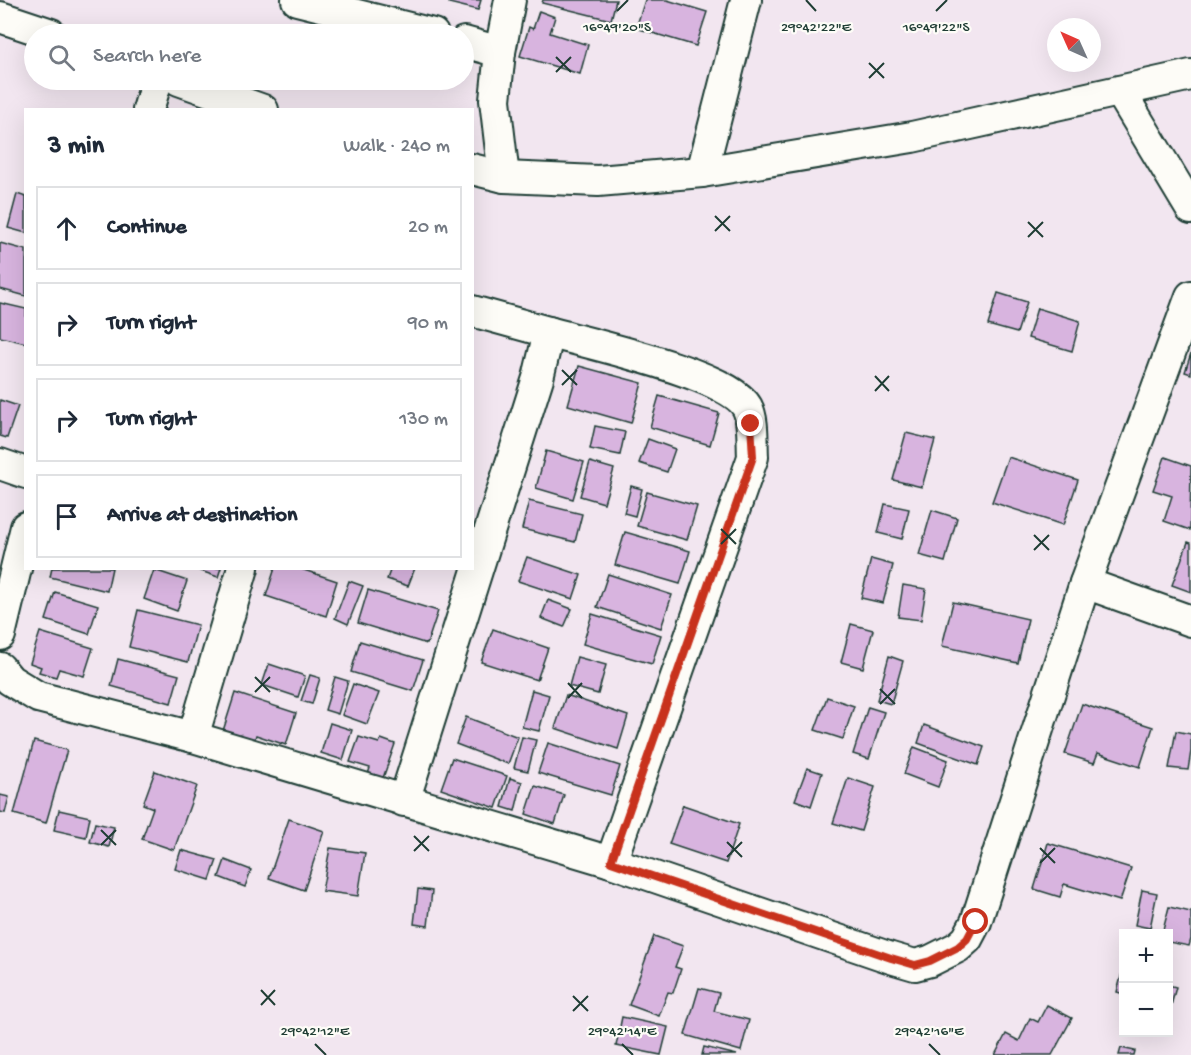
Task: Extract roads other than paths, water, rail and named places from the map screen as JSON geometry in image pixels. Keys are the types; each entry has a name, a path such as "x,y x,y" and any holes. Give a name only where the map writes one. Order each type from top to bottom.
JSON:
{"street":[{"path":"297,0 393,24"},
{"path":"504,177 495,100 500,52 510,0"},
{"path":"702,172 746,0"},
{"path":"0,17 24,25"},
{"path":"474,45 500,52"},
{"path":"474,170 504,177 598,182 702,172 912,137 1191,75"},
{"path":"148,108 154,90"},
{"path":"207,90 257,108"},
{"path":"1120,91 1191,209"},
{"path":"0,668 10,680 38,697 193,737 611,862 891,958 915,965 930,961 958,947 967,939 976,922 1085,583 1191,296"},
{"path":"474,311 632,353 713,382 736,395 747,407 751,424 753,457 611,862"},
{"path":"404,801 538,378 549,332"},
{"path":"0,464 24,472"},
{"path":"0,635 24,535"},
{"path":"193,737 242,570"},
{"path":"1085,583 1191,621"}]}
